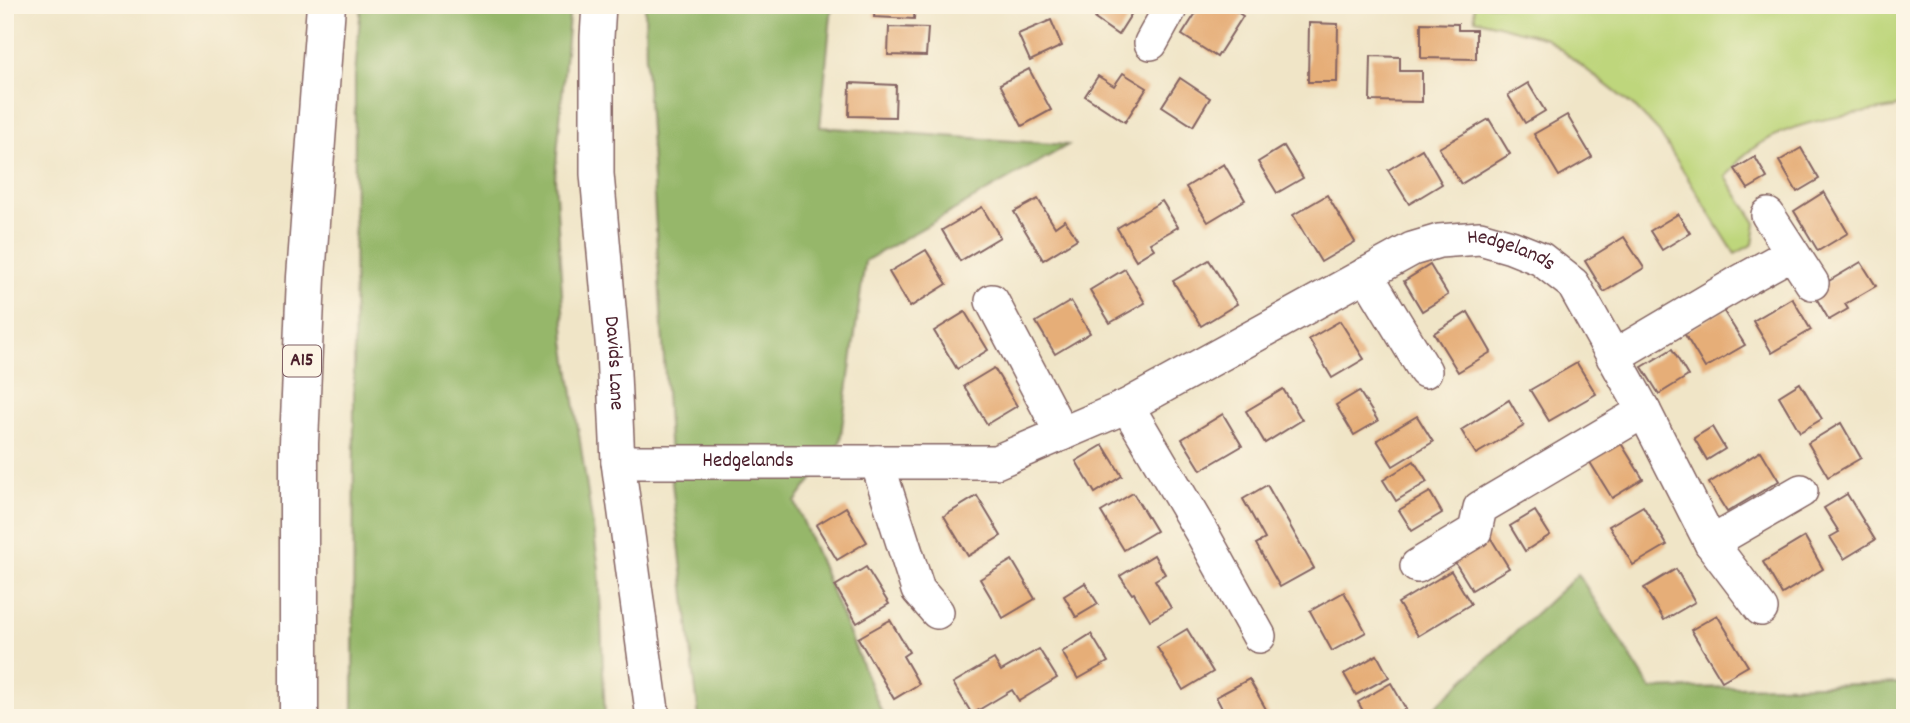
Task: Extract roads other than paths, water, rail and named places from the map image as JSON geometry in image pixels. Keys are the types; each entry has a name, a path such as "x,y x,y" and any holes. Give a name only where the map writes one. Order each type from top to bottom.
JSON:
{"highway":[{"name":"A15","path":"299,718 301,402 306,277 326,5"}],"street":[{"name":"Davids Lane","path":"599,5 597,174 618,462 653,718"},
{"path":"1150,43 1172,5"},
{"path":"1768,215 1812,283"},
{"name":"Hedgelands","path":"618,462 996,462 1127,406 1412,248 1439,241 1480,238 1541,259 1573,284 1644,411 1711,543 1760,609"},
{"path":"1613,357 1792,253"},
{"path":"1366,274 1425,371"},
{"path":"992,301 1062,434"},
{"path":"1127,406 1259,636"},
{"path":"1417,566 1475,531 1480,508 1644,411"},
{"path":"877,462 918,590 937,612"},
{"path":"1711,543 1801,491"}]}
